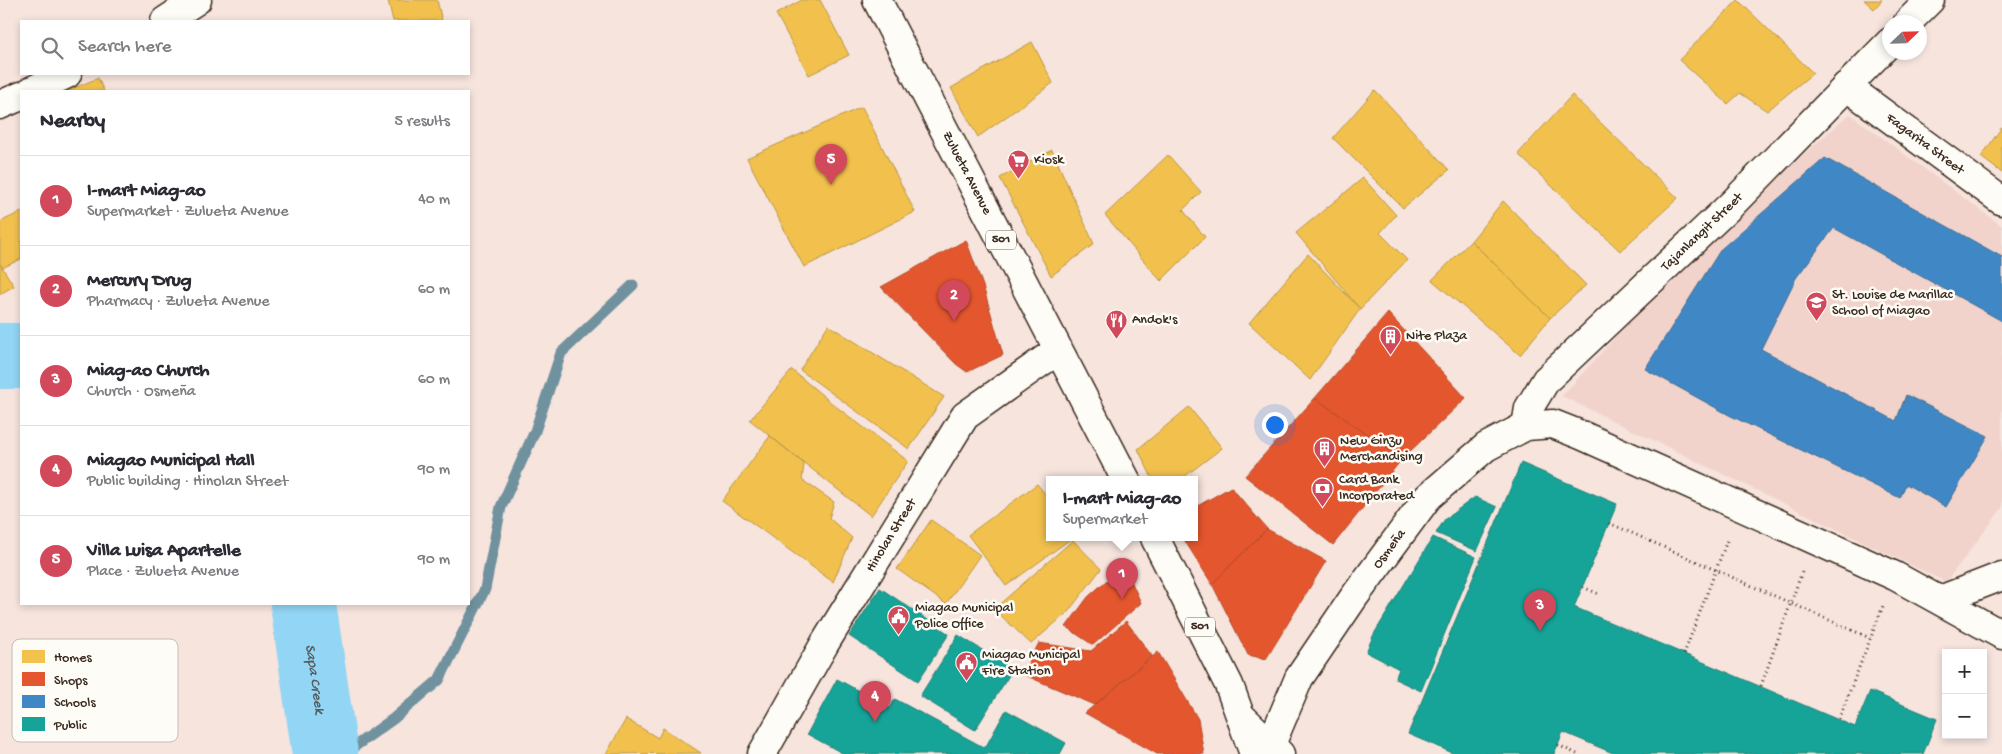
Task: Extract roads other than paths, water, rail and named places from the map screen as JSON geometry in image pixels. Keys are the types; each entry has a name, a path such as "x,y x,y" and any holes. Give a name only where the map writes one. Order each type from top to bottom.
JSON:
{"street":[{"path":"167,20 197,0"},
{"name":"Zulueta Avenue","path":"878,0 1124,476"},
{"path":"1915,15 1930,0"},
{"name":"Tajanlangit Street","path":"1526,426 1529,408 1546,380 1732,204 1882,50"},
{"path":"33,90 65,75"},
{"name":"Fagarita Street","path":"1846,86 2002,201"},
{"path":"0,104 20,96"},
{"name":"Hinolan Street","path":"762,754 825,643 965,416 1058,350"},
{"name":"Osmeña","path":"1269,747 1299,678 1354,597 1428,497 1486,447 1526,426 1553,424 1806,535 1895,576 1940,600"},
{"name":"501","path":"1156,541 1229,685 1243,718 1269,747"},
{"path":"1940,600 2002,576"},
{"path":"1940,600 2001,628"}],"waterway":[{"path":"344,754 393,719 439,680 485,589 501,507 535,431 561,353 633,285"},
{"name":"Sapa Creek","path":"0,356 20,356"},
{"name":"Sapa Creek","path":"303,605 325,754"}],"place":[{"name":"Kiosk","path":"1018,179"},
{"name":"Villa Luisa Apartelle","path":"831,185"},
{"name":"Mercury Drug","path":"954,321"},
{"name":"St. Louise de Marillac School of Miagao","path":"1816,322"},
{"name":"Andok's","path":"1116,339"},
{"name":"Nite Plaza","path":"1390,355"},
{"name":"New Ginzu Merchandising","path":"1324,468"},
{"name":"Card Bank Incorporated","path":"1323,507"},
{"name":"I-mart Miag-ao","path":"1122,599"},
{"name":"Miag-ao Church","path":"1540,631"},
{"name":"Miagao Municipal Police Office","path":"899,635"},
{"name":"Miagao Municipal Fire Station","path":"966,682"},
{"name":"Miagao Municipal Hall","path":"875,722"}]}
